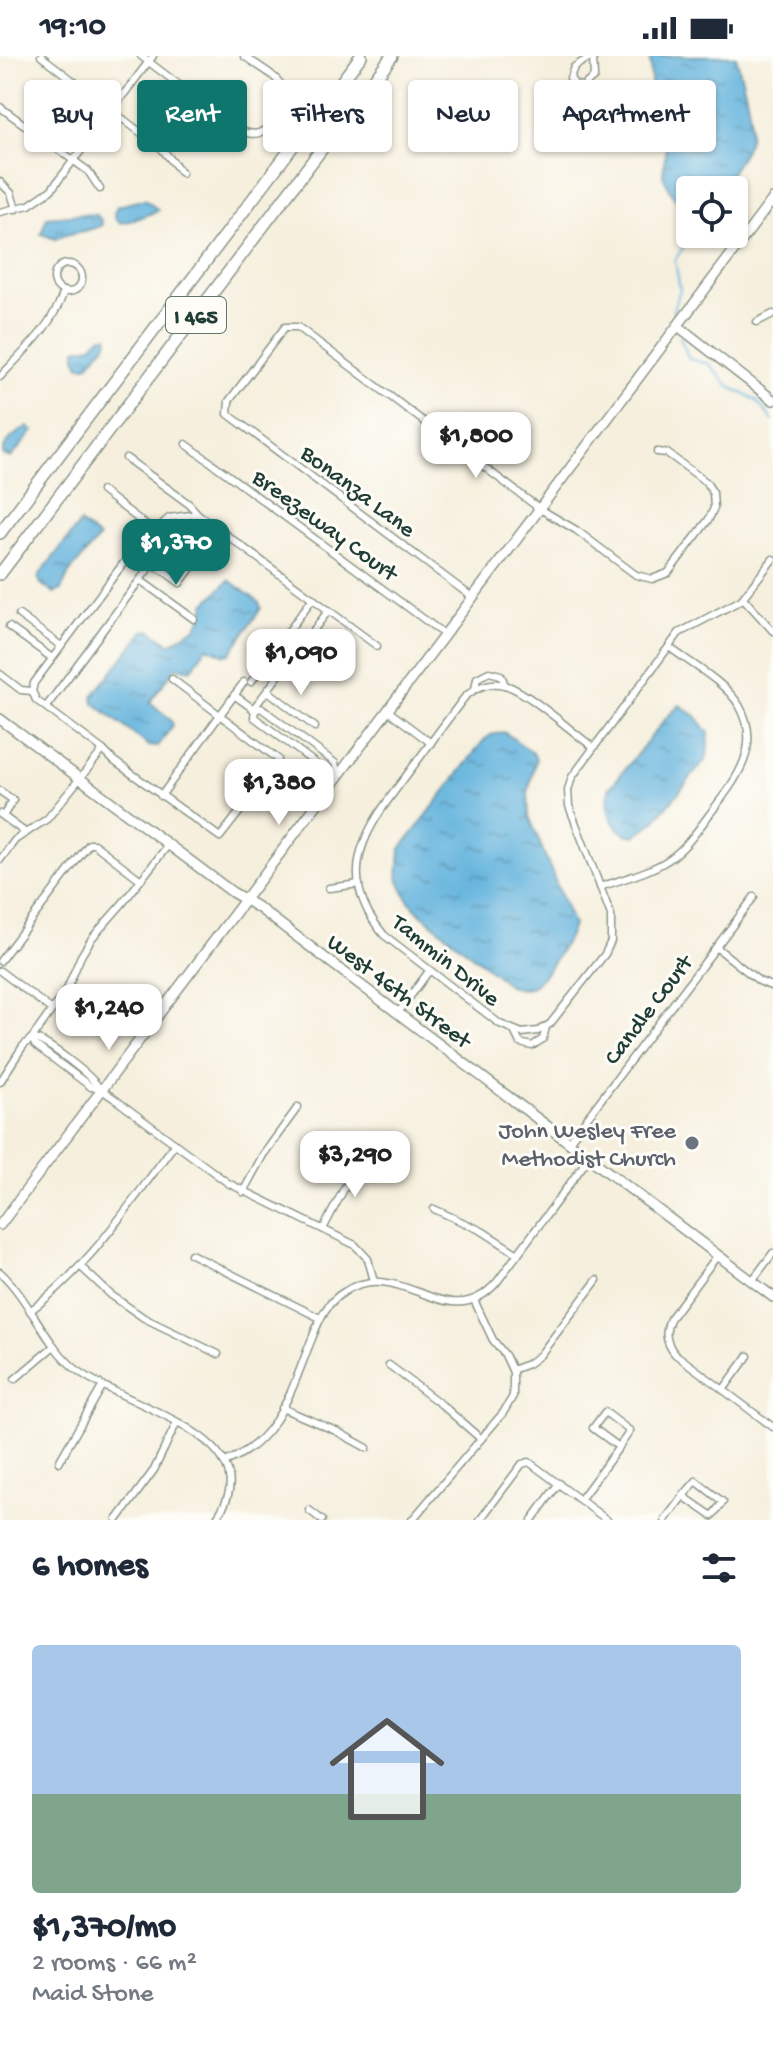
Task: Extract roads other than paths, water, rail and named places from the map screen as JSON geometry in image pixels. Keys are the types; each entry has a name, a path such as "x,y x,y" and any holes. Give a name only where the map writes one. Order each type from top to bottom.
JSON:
{"highway":[{"name":"I 465","path":"0,533 361,56"},
{"name":"I 465","path":"0,574 392,56"}],"street":[{"path":"41,56 72,80"},
{"path":"141,56 151,59 242,132 259,133 283,105 284,90 276,80 244,56"},
{"path":"592,56 594,77 587,84 577,86 571,79 572,71 592,56"},
{"path":"121,98 151,59"},
{"path":"0,107 88,171 100,189"},
{"path":"121,118 162,149 182,173"},
{"path":"0,212 34,203 45,195 81,152"},
{"path":"0,182 11,193 16,209"},
{"path":"0,1225 4,1211 101,1089 337,772 773,199"},
{"path":"66,265 75,266 81,272 82,281 73,291 64,291 57,286 56,273 66,265"},
{"path":"0,377 46,326 59,308 64,291"},
{"path":"757,322 773,314"},
{"name":"Bonanza Lane","path":"472,597 231,417 226,410 227,403 281,331 291,325 298,327 540,509"},
{"path":"678,326 773,400"},
{"name":"Breezeway Court","path":"186,444 444,634"},
{"path":"540,509 571,527 639,577 652,579 665,575 710,518 715,501 713,491 706,482 667,453 657,452"},
{"path":"126,458 377,646"},
{"path":"102,491 154,531"},
{"path":"172,679 278,759 220,837 114,761 36,700 32,691 33,684 133,550 170,517 198,514"},
{"path":"46,707 153,564 180,583 220,529"},
{"path":"514,1031 533,1032 546,1027 609,946 612,921 568,798 570,779 685,628 743,598 773,559"},
{"path":"140,580 194,619"},
{"path":"161,796 234,695 263,665 313,598"},
{"path":"743,598 773,631"},
{"path":"329,610 254,710 254,717 328,773 337,772"},
{"path":"19,615 61,646"},
{"path":"9,627 52,658"},
{"path":"600,887 662,863 687,844 741,773 747,757 748,732 741,709 729,692 669,647"},
{"path":"263,665 278,677"},
{"name":"Tammin Drive","path":"505,685 502,676 489,672 475,681 475,689 464,698 376,816 360,851 359,884 367,910 384,935 500,1024 514,1031 520,1043 532,1046 542,1041 546,1027"},
{"path":"0,674 21,690 32,691"},
{"path":"475,689 496,684 518,690 593,747"},
{"path":"268,691 315,727"},
{"path":"234,695 254,710"},
{"path":"254,710 261,708 335,763 337,772"},
{"path":"387,710 431,743"},
{"name":"West 46th Street","path":"0,719 398,1013 773,1297"},
{"path":"292,745 298,736"},
{"path":"0,860 15,840 47,819 103,750"},
{"path":"0,791 13,800 2,815 26,833"},
{"path":"0,961 89,844 94,844 141,880"},
{"path":"0,1082 67,989 92,938 169,844"},
{"path":"329,888 359,884"},
{"name":"Candle Court","path":"568,1143 754,897"},
{"path":"716,947 759,981 773,987"},
{"path":"0,971 52,1010"},
{"path":"398,1013 429,971"},
{"path":"32,1038 35,1045 91,1087 101,1089 221,1179 361,1250 371,1267 374,1281"},
{"path":"243,1192 263,1155 298,1107"},
{"path":"30,1311 81,1267 175,1144"},
{"path":"323,1229 342,1192 366,1157"},
{"path":"225,1462 261,1441 275,1424 320,1318 341,1294 374,1281 402,1284 444,1301 457,1303 474,1300 491,1289 588,1159"},
{"path":"434,1209 478,1229 518,1254"},
{"path":"752,1281 773,1253"},
{"path":"191,1254 320,1318"},
{"path":"717,1256 670,1319 666,1336 675,1354 773,1427"},
{"path":"81,1267 137,1314 218,1354"},
{"path":"0,1272 54,1346 73,1366 102,1387 177,1422 208,1441 225,1462 230,1477 223,1509 215,1520"},
{"path":"512,1370 540,1355 597,1280"},
{"path":"412,1520 511,1401 514,1386 512,1370 474,1300"},
{"path":"15,1379 54,1346"},
{"path":"723,1390 748,1356"},
{"path":"389,1365 481,1439"},
{"path":"59,1462 102,1387"},
{"path":"282,1408 367,1448"},
{"path":"580,1500 619,1447 630,1431 604,1413 593,1428 619,1447"},
{"path":"117,1520 154,1470 177,1422"},
{"path":"480,1520 522,1464 527,1462 607,1520"},
{"path":"665,1520 683,1496 696,1481 723,1502 711,1516 683,1496"},
{"path":"532,1520 559,1483"},
{"path":"309,1510 322,1520"}],"water":[{"path":"650,56 736,56 749,111 750,133 729,176 676,176 676,199 663,176 665,152 716,152 716,80 651,80"},
{"path":"145,199 158,210 126,222 116,220 114,213 117,206"},
{"path":"96,215 102,225 55,239 41,234 47,217"},
{"path":"102,336 108,336 107,343 87,366 80,366 76,349 92,346"},
{"path":"28,426 33,431 11,458 3,455 8,442"},
{"path":"80,523 99,538 69,573 61,590 55,593 41,584 38,577"},
{"path":"229,580 259,602 261,608 230,654 225,655 207,647 191,670 176,667 150,702 173,725 157,747 149,746 94,703 93,696 144,631 150,630 170,644 196,627 205,604"},
{"path":"680,705 696,716 709,733 707,758 655,821 635,836 627,835 612,820 608,805 609,789"},
{"path":"504,732 533,753 536,759 528,793 529,816 573,925 548,969 534,984 524,989 510,986 421,914 408,900 398,878 400,850 484,740"}],"waterway":[{"path":"674,322 673,310 680,290 675,260 683,248"},
{"path":"680,337 689,359 709,364 730,387 756,400 773,421"}],"place":[{"name":"John Wesley Free Methodist Church","path":"692,1143"}]}
